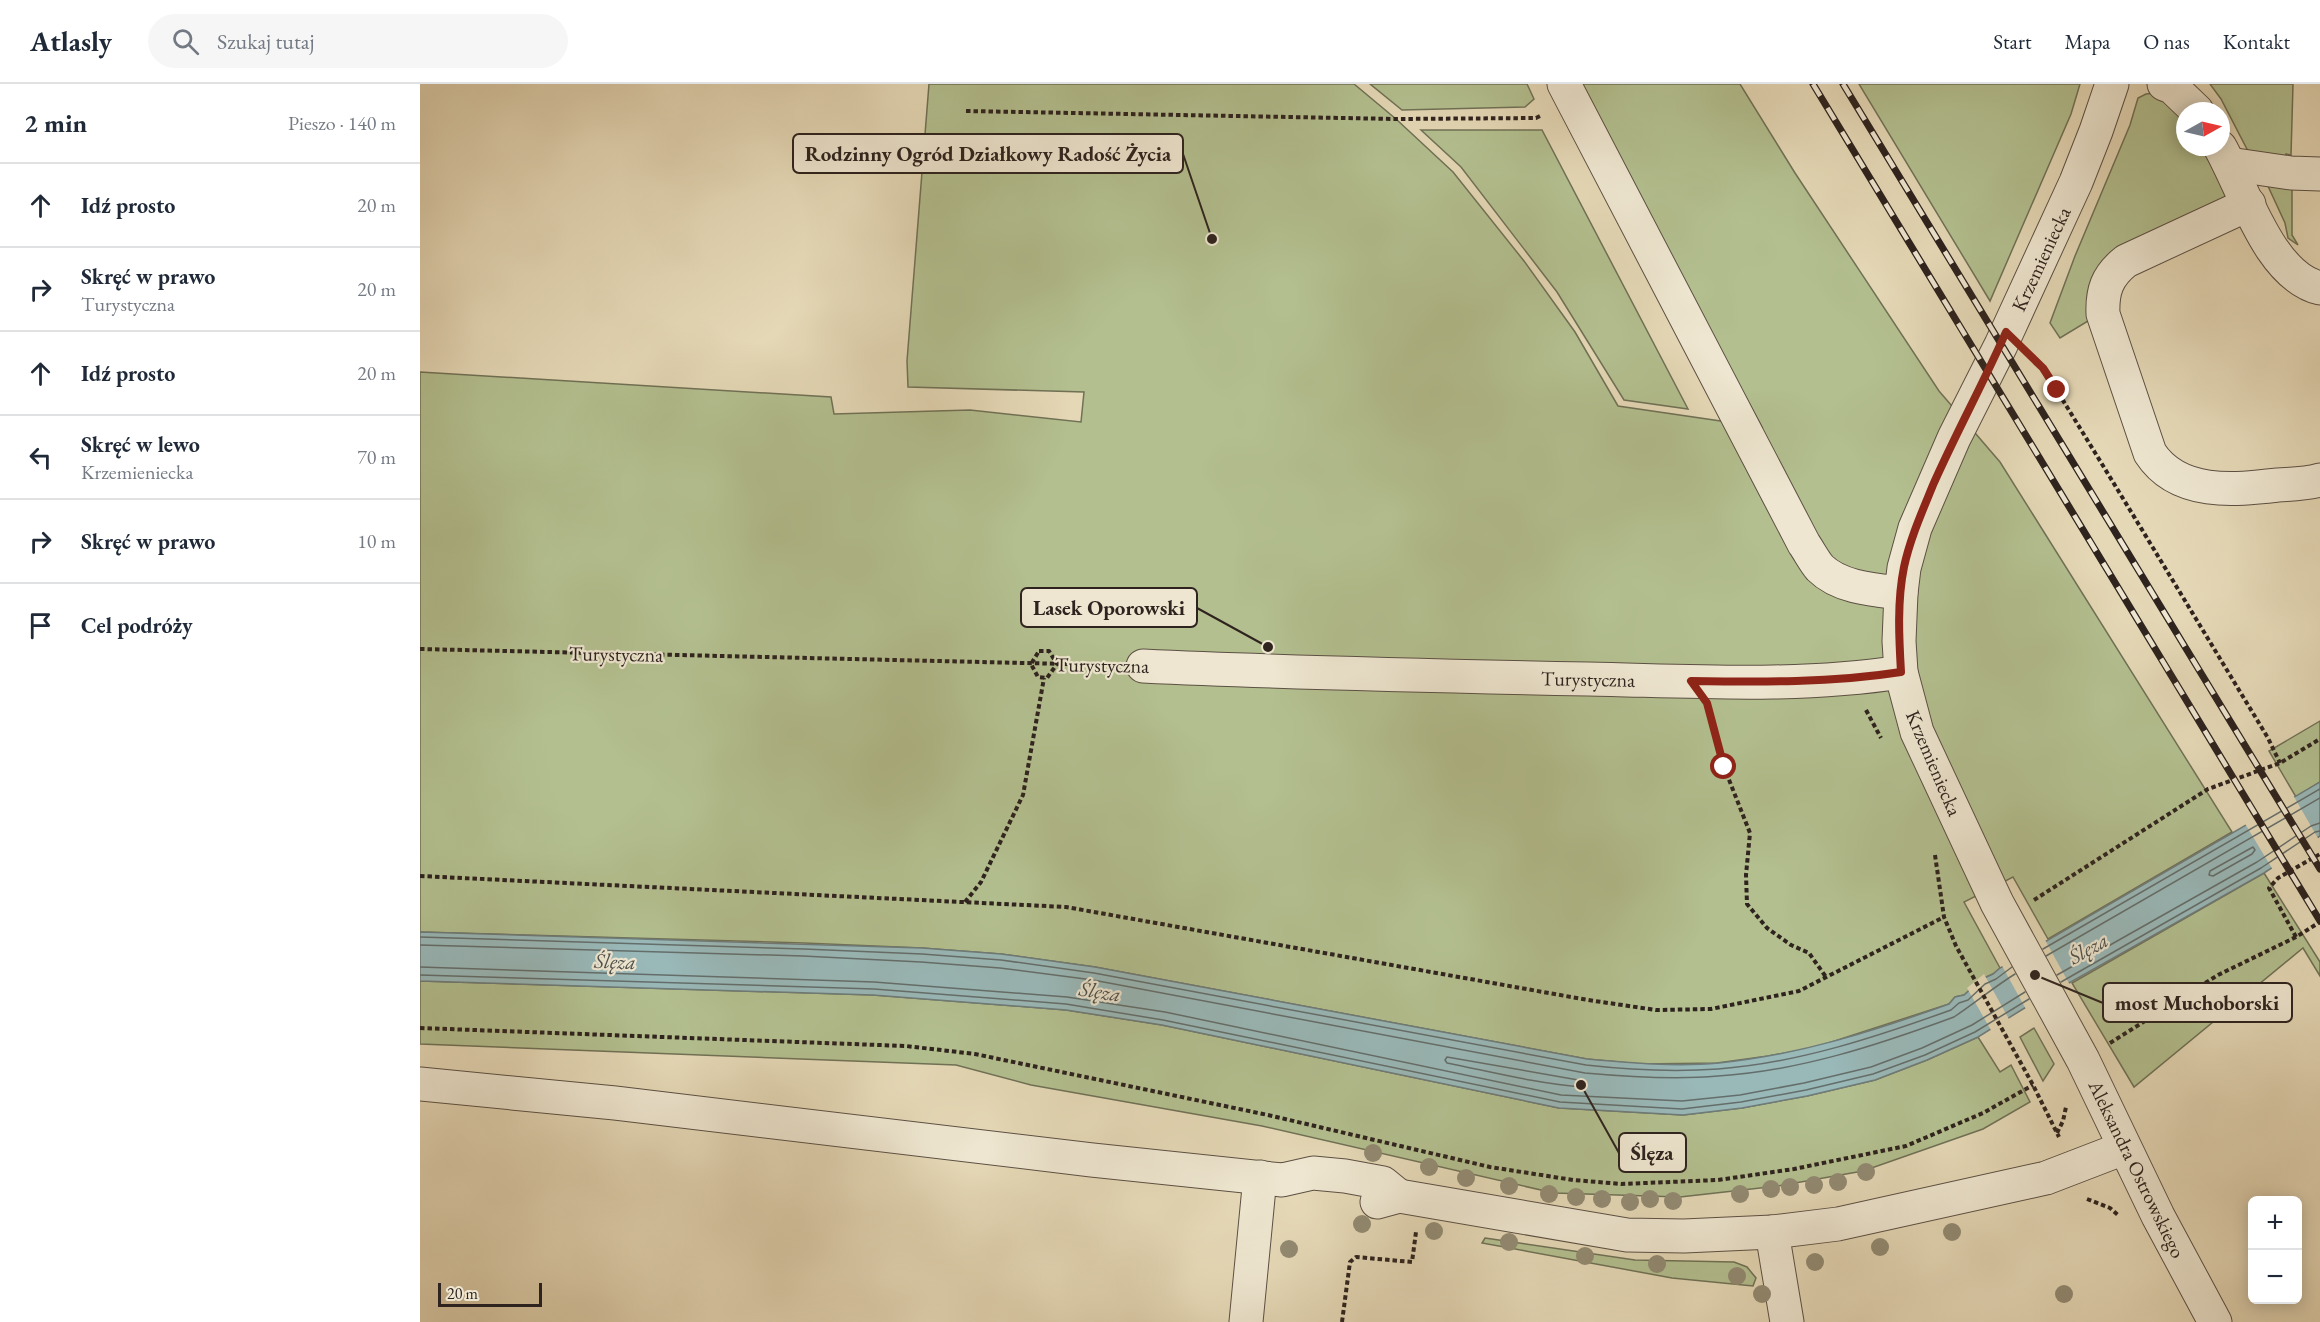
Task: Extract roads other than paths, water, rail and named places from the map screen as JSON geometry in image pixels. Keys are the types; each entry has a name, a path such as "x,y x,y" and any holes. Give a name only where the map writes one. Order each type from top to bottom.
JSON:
{"street":[{"name":"Krzemieniecka","path":"2058,1016 1997,903 1917,732 1901,672 1899,642 1901,593 1904,568 1915,528 1954,438 2076,182 2112,84"},
{"path":"2164,84 2172,87 2188,102"},
{"path":"1568,92 1804,544 1820,568 1836,579 1854,585 1901,593"},
{"path":"2224,156 2291,173 2320,174"},
{"path":"2224,156 2276,258 2292,274 2320,288"},
{"path":"2249,204 2126,261 2115,270 2108,281 2102,296 2103,315 2150,453 2163,468 2183,481 2202,487 2260,487 2320,480"},
{"name":"Turystyczna","path":"1143,666 1275,673 1784,682 1852,679 1901,672"},
{"name":"Aleksandra Ostrowskiego","path":"2058,1016 2083,1060 2124,1148 2215,1322"},
{"path":"420,1084 615,1103 1092,1160 1271,1178 1311,1195 1379,1202 1398,1196 1628,1234 1684,1236 1772,1232 1839,1224 2046,1178 2124,1148"},
{"path":"1246,1322 1271,1178"},
{"path":"1772,1232 1786,1319"}],"water":[{"path":"2320,782 2320,836 2264,873 2023,1009 1978,1037 1875,1080 1742,1108 1683,1115 1559,1108 1162,1025 1066,1010 873,995 420,981 420,932 922,948 1001,954 1095,967 1587,1059 1670,1065 1719,1063 1778,1054 1836,1041 1949,1004 1955,997 1964,995 1982,979 2000,968"}],"railway":[{"path":"1813,84 2320,921"},
{"path":"1843,84 2320,869"}],"place":[{"name":"Rodzinny Ogród Działkowy Radość Życia","path":"1212,239"},
{"name":"Lasek Oporowski","path":"1268,647"},
{"name":"most Muchoborski","path":"2035,975"},
{"name":"Ślęza","path":"1581,1085"}]}
